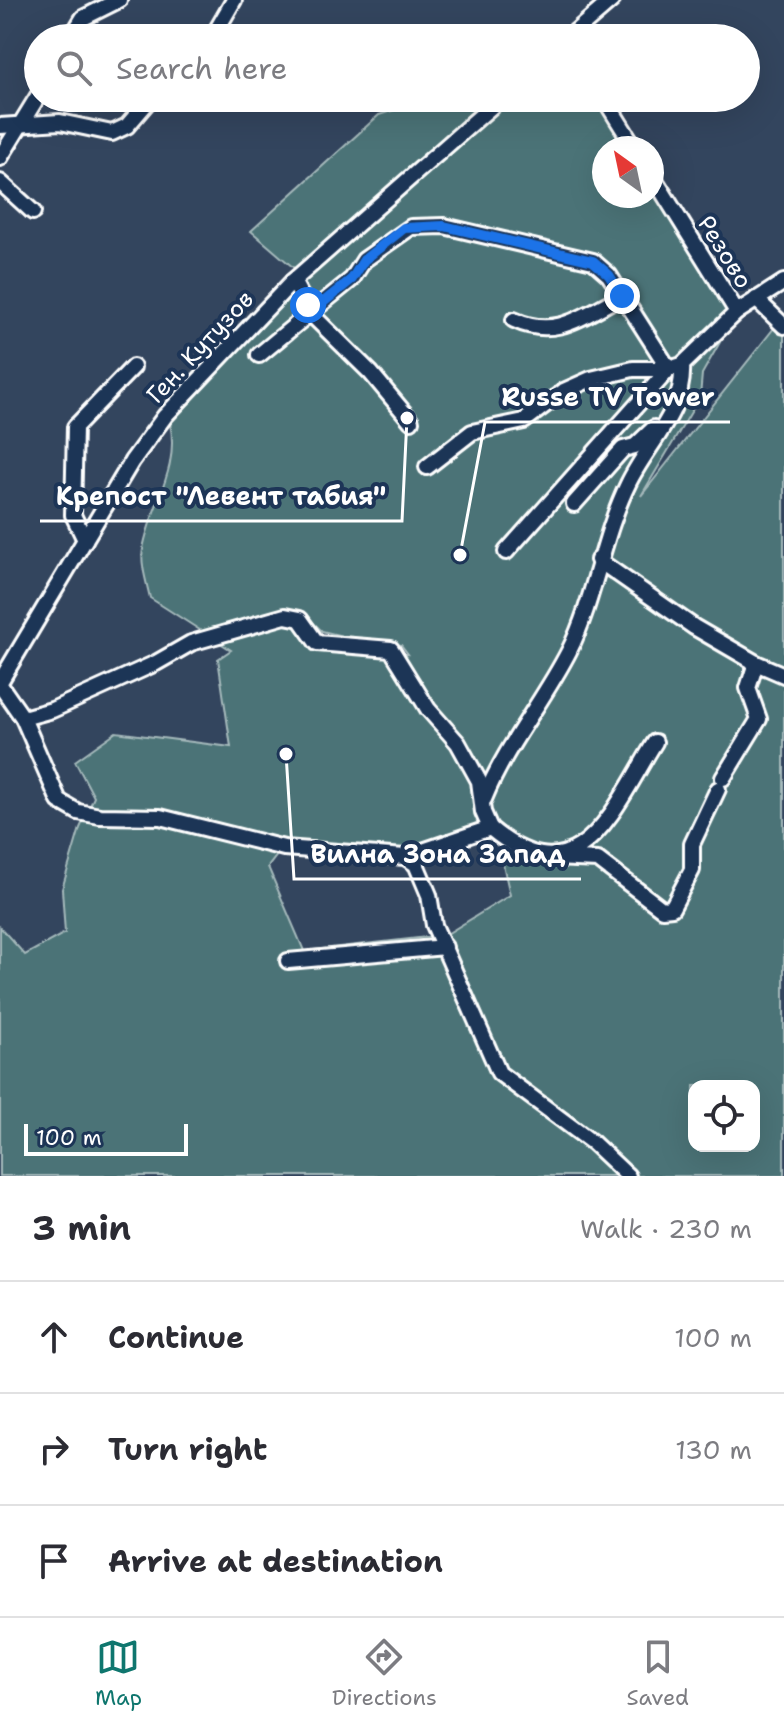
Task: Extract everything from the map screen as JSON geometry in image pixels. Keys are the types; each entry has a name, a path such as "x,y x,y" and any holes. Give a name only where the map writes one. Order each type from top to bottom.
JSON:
{"street":[{"path":"79,24 83,18 119,0"},
{"path":"220,24 234,0"},
{"path":"584,24 612,0"},
{"path":"0,158 29,112"},
{"path":"0,126 60,122 112,133 127,126 139,112"},
{"name":"Ген. Кутузов","path":"0,683 132,461 165,416 293,281 485,112"},
{"path":"613,112 628,136"},
{"path":"0,182 33,212"},
{"name":"Резово","path":"506,552 676,367 737,312 664,194"},
{"path":"259,355 352,279 364,260 404,228 425,225 444,226 593,261 609,275 676,367 683,386 677,406 629,483 598,560 569,650 514,738 484,799 483,812 490,828 512,845 554,858 598,860 651,901 667,910 672,908 692,870 692,844 721,783 759,719 748,688 756,663"},
{"path":"293,281 310,313 371,373 411,421"},
{"path":"737,312 784,282"},
{"path":"514,320 535,330 561,326 622,296"},
{"path":"756,299 784,326"},
{"path":"85,540 73,515 75,427 133,367"},
{"path":"427,467 472,432 524,421 564,391 591,379 633,369 676,367"},
{"path":"574,504 623,449 635,446 677,406"},
{"path":"598,560 694,627 756,663 784,675"},
{"path":"23,718 52,710 156,663 191,643 285,616 295,616 317,643 391,649 428,709 458,743 484,799"},
{"path":"0,683 23,718 54,793 65,807 100,816 160,817 284,848 405,857 490,828"},
{"path":"554,858 576,850 595,837 655,742"},
{"path":"405,857 416,864 429,895 431,918 499,1073 593,1143 628,1176"},
{"path":"288,961 445,947"}],"green space":[{"path":"388,112 609,112 626,136 592,136 592,208 664,208 664,194 737,312 702,374 700,397 641,496 778,323 784,321 784,1176 0,1176 0,927 25,955 65,933 62,889 80,828 94,797 75,761 116,732 231,747 218,659 231,650 150,598 142,561 143,549 168,472 172,440 170,423 301,274 251,231 379,115","holes":["305,615 322,631 367,642 401,645 408,654 314,648 299,624 285,623","497,838 510,895 445,935 304,951 268,867 281,850 389,857"]}],"place":[{"name":"Крепост \"Левент табия\"","path":"407,418"},
{"name":"Russe TV Tower","path":"460,555"},
{"name":"Вилна Зона Запад","path":"286,754"}],"route":[{"path":"308,305 310,313 352,279 364,260 404,228 425,225 444,226 593,261 609,275 622,296"}]}
